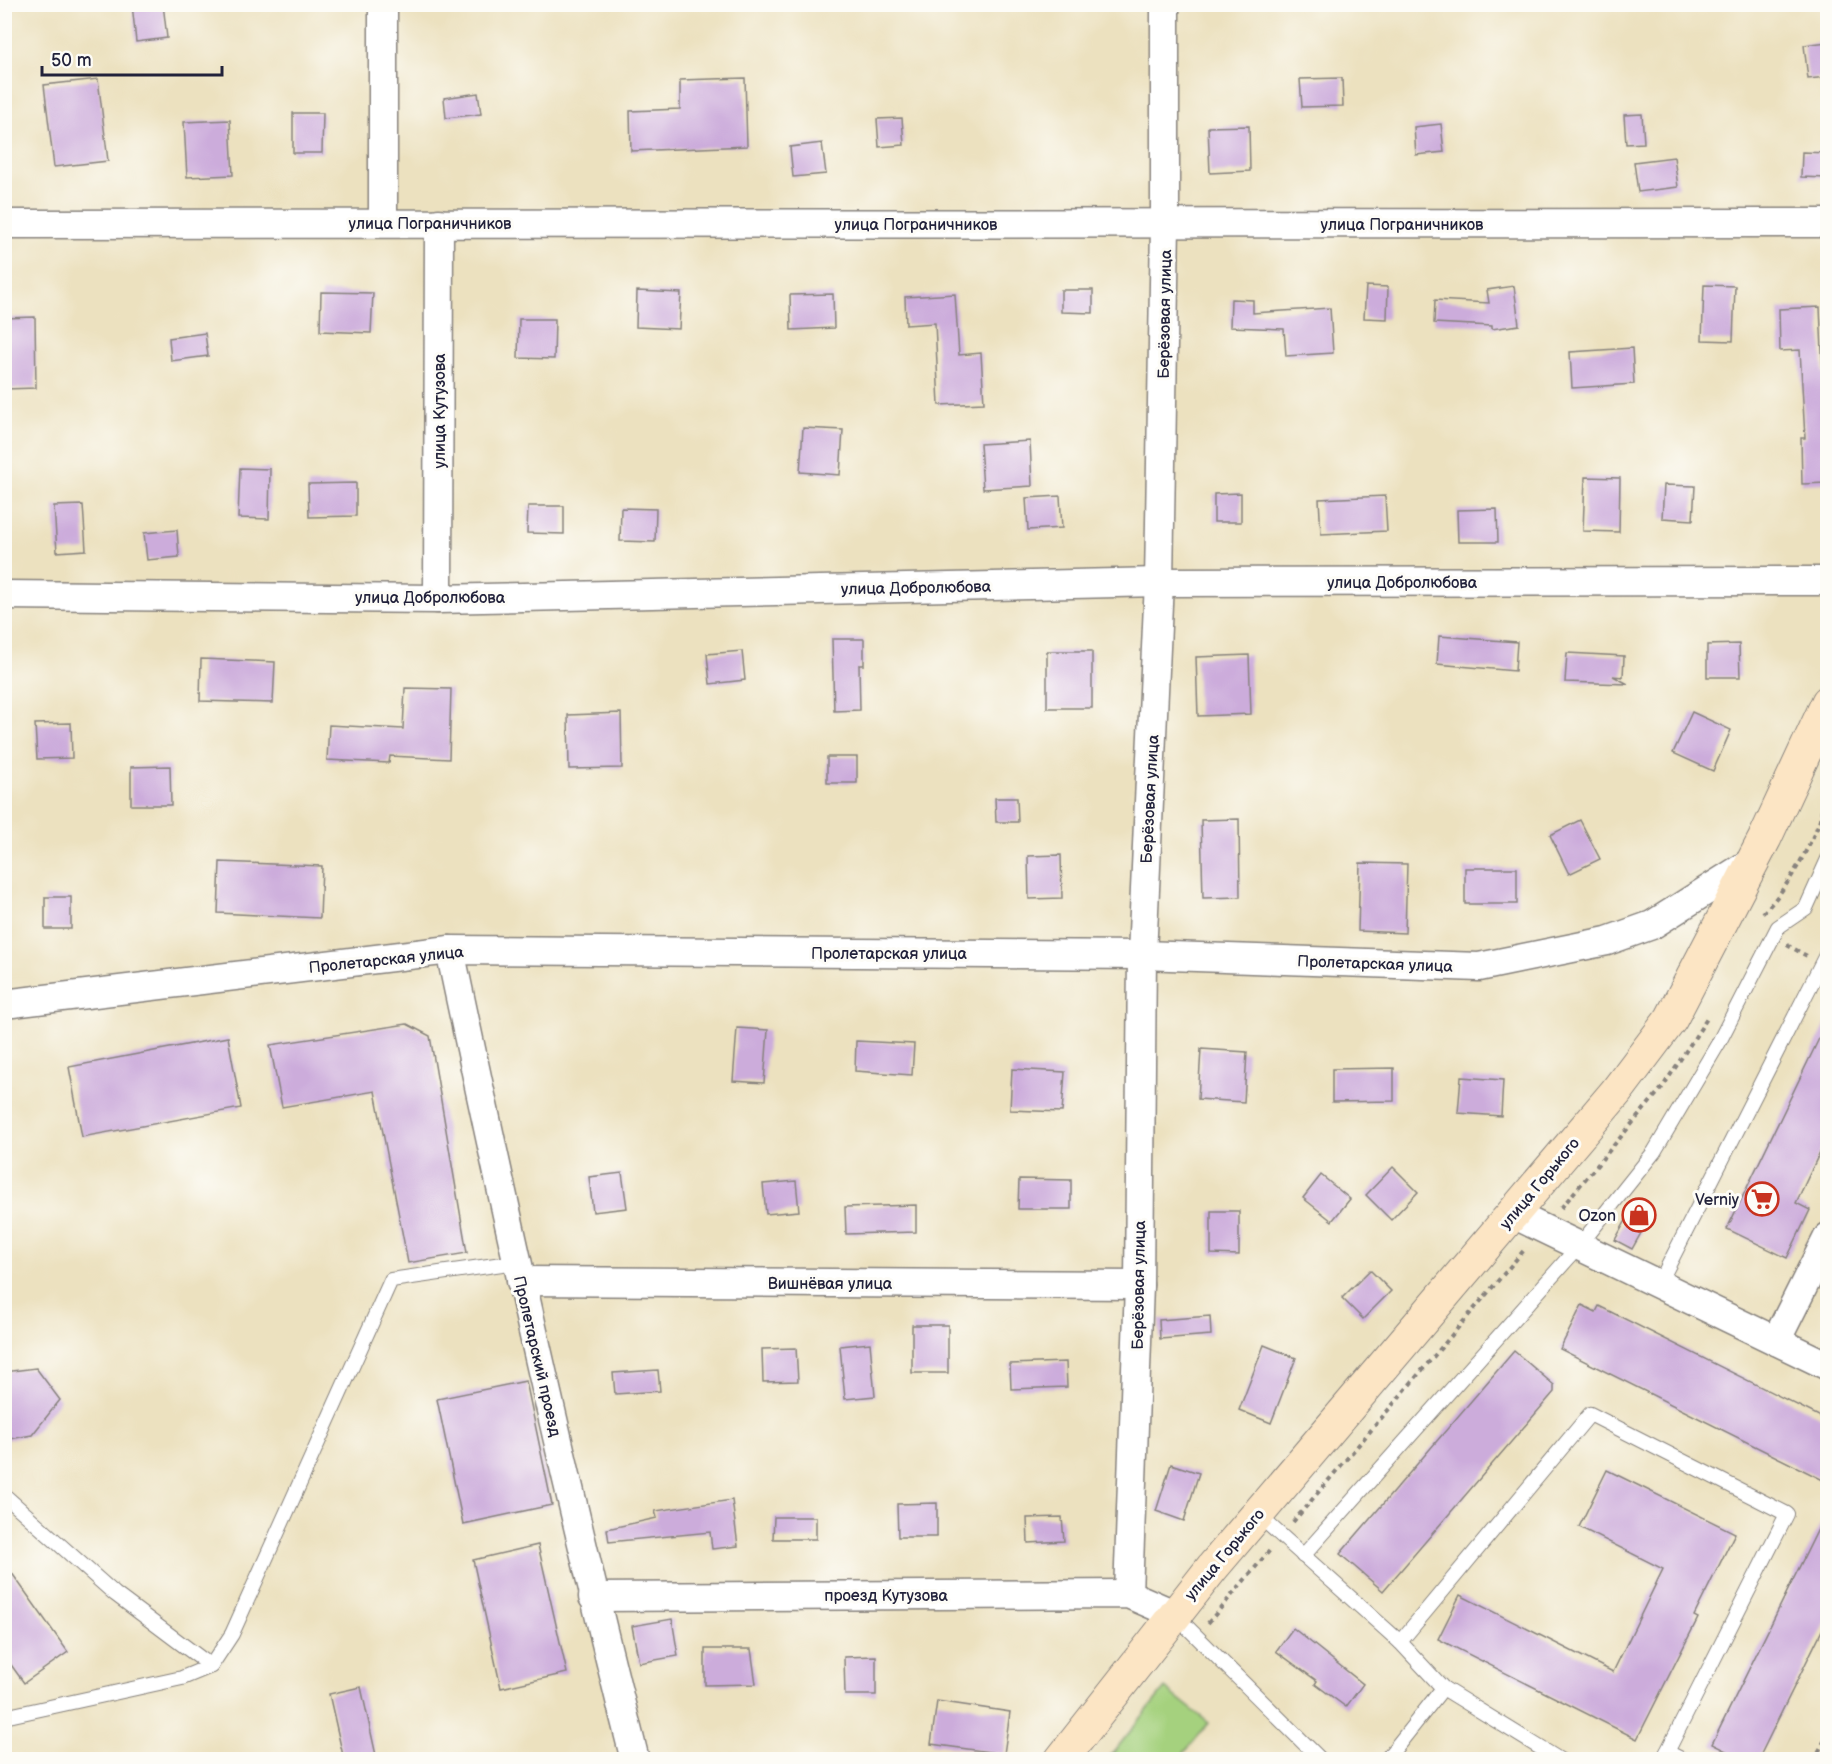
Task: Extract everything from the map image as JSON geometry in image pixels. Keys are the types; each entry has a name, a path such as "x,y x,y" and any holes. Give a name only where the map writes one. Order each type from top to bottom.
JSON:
{"main road":[{"name":"улица Горького","path":"1061,1760 1174,1614 1616,1092 1671,1019 1753,861 1827,702"}],"street":[{"path":"383,4 383,223"},
{"name":"Берёзовая улица","path":"1128,1594 1138,1285 1142,955 1159,582 1166,224 1165,4"},
{"name":"улица Кутузова","path":"438,599 439,223"},
{"name":"улица Пограничников","path":"4,224 1827,223"},
{"name":"улица Добролюбова","path":"4,595 438,599 1159,582 1827,581"},
{"name":"Пролетарская улица","path":"4,1004 450,950 1142,955 1479,967 1607,941 1652,926 1753,861"},
{"name":"Пролетарский проезд","path":"450,950 518,1272 593,1597 635,1760"},
{"path":"1513,1214 1827,1366"},
{"path":"1776,1341 1827,1237"},
{"name":"Вишнёвая улица","path":"518,1272 1138,1285"},
{"name":"проезд Кутузова","path":"593,1597 1128,1594 1174,1614"}],"lane":[{"path":"1303,1556 1579,1246 1654,1152 1718,1044 1778,927 1806,908 1827,859"},
{"path":"1659,1284 1827,951"},
{"path":"4,1717 182,1678 211,1666 232,1634 391,1280 518,1272"},
{"path":"1400,1642 1590,1414 1787,1514 1665,1756 1683,1760"},
{"path":"4,1495 115,1594 211,1666"},
{"path":"1257,1514 1400,1642 1443,1688 1560,1760"},
{"path":"1174,1614 1320,1759"},
{"path":"1386,1760 1443,1688"}],"path":[{"path":"1196,1638 1526,1248"},
{"path":"1814,1760 1827,1734"}],"green space":[{"path":"1165,1688 1209,1723 1179,1759 1108,1759"}],"building":[{"path":"132,4 163,4 167,38 136,42"},
{"path":"1827,42 1827,77 1808,79 1804,45"},
{"path":"745,78 747,146 631,151 630,111 680,109 680,80"},
{"path":"1342,78 1343,106 1302,107 1300,79"},
{"path":"98,79 108,161 54,167 44,85"},
{"path":"478,93 481,114 446,118 444,98"},
{"path":"293,113 323,113 322,153 293,153"},
{"path":"1642,114 1644,143 1626,144 1624,115"},
{"path":"902,118 904,145 879,147 877,119"},
{"path":"230,120 233,175 187,177 184,122"},
{"path":"1441,124 1444,152 1416,155 1414,127"},
{"path":"1249,126 1250,171 1210,173 1208,127"},
{"path":"822,143 826,174 793,177 790,147"},
{"path":"1802,152 1827,153 1827,178 1801,177"},
{"path":"1674,157 1678,187 1638,192 1634,162"},
{"path":"1704,285 1735,286 1733,341 1702,340"},
{"path":"1366,286 1388,287 1387,319 1364,318"},
{"path":"1514,286 1519,325 1492,329 1492,326 1434,323 1435,300 1489,303 1487,290"},
{"path":"1061,290 1093,290 1093,313 1061,312"},
{"path":"637,291 681,293 679,329 636,327"},
{"path":"321,292 373,293 371,333 320,331"},
{"path":"833,294 834,328 791,330 790,295"},
{"path":"955,294 959,355 981,353 984,403 939,405 935,323 906,325 905,297"},
{"path":"1231,299 1253,300 1253,313 1330,308 1333,353 1286,356 1284,329 1230,327"},
{"path":"1820,307 1823,374 1827,374 1827,483 1802,484 1801,438 1805,438 1800,350 1780,351 1779,309"},
{"path":"35,317 36,388 5,389 4,318"},
{"path":"519,319 555,319 554,359 518,358"},
{"path":"205,333 208,356 171,361 169,338"},
{"path":"1632,348 1634,384 1572,388 1570,352"},
{"path":"803,428 843,430 840,475 800,472"},
{"path":"1030,441 1032,486 983,489 980,444"},
{"path":"240,468 270,469 269,519 238,518"},
{"path":"1585,477 1620,478 1619,532 1583,531"},
{"path":"356,483 356,516 309,517 308,484"},
{"path":"1664,485 1695,486 1693,520 1662,518"},
{"path":"1241,493 1241,522 1214,522 1214,494"},
{"path":"1060,496 1062,528 1028,530 1026,498"},
{"path":"1385,496 1387,531 1321,534 1319,499"},
{"path":"83,505 86,550 57,552 54,506"},
{"path":"528,506 564,506 564,534 527,533"},
{"path":"621,508 656,509 655,542 620,541"},
{"path":"1497,509 1498,542 1458,542 1457,510"},
{"path":"177,530 179,557 147,560 144,533"},
{"path":"1439,636 1517,642 1515,671 1437,664"},
{"path":"832,639 864,639 864,665 859,665 860,710 834,711"},
{"path":"1739,644 1740,677 1707,677 1707,645"},
{"path":"742,651 745,680 710,684 707,654"},
{"path":"1047,651 1092,651 1092,708 1047,708"},
{"path":"1567,653 1624,656 1623,677 1613,676 1628,684 1565,682"},
{"path":"1249,655 1251,714 1198,716 1196,657"},
{"path":"201,659 275,662 273,703 200,701"},
{"path":"405,688 451,689 449,759 390,756 389,763 327,760 329,725 403,729"},
{"path":"1692,712 1731,730 1713,771 1673,753"},
{"path":"621,713 622,768 569,769 568,715"},
{"path":"71,723 72,758 37,759 35,724"},
{"path":"827,757 857,757 857,783 827,783"},
{"path":"170,766 171,805 131,805 131,767"},
{"path":"995,798 1017,798 1018,822 996,822"},
{"path":"1239,819 1240,897 1203,898 1201,820"},
{"path":"1580,820 1600,859 1569,874 1550,835"},
{"path":"1061,855 1062,898 1029,899 1028,856"},
{"path":"220,862 322,866 320,918 218,913"},
{"path":"1360,863 1407,864 1405,933 1358,931"},
{"path":"1465,868 1517,868 1517,904 1465,904"},
{"path":"45,897 71,897 71,929 45,929"},
{"path":"1827,1022 1827,1137 1796,1203 1810,1210 1787,1258 1727,1229"},
{"path":"407,1024 430,1036 467,1253 408,1263 375,1091 282,1107 270,1045"},
{"path":"737,1028 768,1030 764,1083 733,1081"},
{"path":"228,1037 241,1108 82,1137 69,1067"},
{"path":"856,1041 914,1044 912,1075 855,1071"},
{"path":"1201,1049 1247,1052 1244,1102 1198,1099"},
{"path":"1394,1068 1394,1101 1332,1102 1332,1069"},
{"path":"1012,1069 1065,1072 1062,1112 1010,1110"},
{"path":"1461,1077 1503,1080 1501,1116 1458,1113"},
{"path":"1393,1167 1418,1192 1391,1220 1366,1195"},
{"path":"622,1173 627,1208 593,1212 589,1177"},
{"path":"1321,1175 1350,1199 1332,1221 1303,1198"},
{"path":"1019,1179 1071,1180 1071,1209 1018,1209"},
{"path":"796,1181 799,1211 766,1214 763,1184"},
{"path":"916,1205 916,1232 846,1234 845,1207"},
{"path":"1634,1206 1651,1215 1632,1249 1615,1240"},
{"path":"1211,1211 1239,1211 1239,1255 1211,1254"},
{"path":"1370,1270 1391,1291 1363,1319 1342,1298"},
{"path":"1582,1305 1596,1312 1599,1306 1827,1420 1827,1482 1560,1349"},
{"path":"1210,1316 1211,1335 1160,1339 1159,1320"},
{"path":"912,1325 948,1325 948,1373 912,1373"},
{"path":"870,1343 875,1396 845,1399 840,1346"},
{"path":"1264,1345 1296,1358 1271,1423 1239,1410"},
{"path":"796,1348 798,1381 763,1382 762,1349"},
{"path":"1514,1351 1554,1385 1554,1392 1383,1591 1340,1554"},
{"path":"1066,1362 1067,1387 1011,1389 1010,1364"},
{"path":"36,1368 60,1400 32,1435 4,1440 4,1372"},
{"path":"658,1370 660,1391 615,1394 613,1373"},
{"path":"526,1381 552,1505 463,1524 437,1399"},
{"path":"1171,1464 1199,1473 1184,1521 1156,1511"},
{"path":"1607,1470 1735,1533 1694,1616 1698,1618 1637,1739 1438,1639 1460,1595 1613,1672 1663,1569 1579,1527"},
{"path":"732,1500 738,1546 712,1549 710,1532 609,1542 607,1529 657,1518 655,1511"},
{"path":"937,1503 937,1537 898,1537 897,1504"},
{"path":"1827,1511 1827,1620 1758,1760 1744,1760 1712,1744"},
{"path":"774,1517 816,1517 816,1539 773,1539"},
{"path":"1062,1517 1064,1541 1028,1543 1027,1518"},
{"path":"538,1545 567,1673 501,1688 473,1560"},
{"path":"4,1562 68,1652 24,1683 4,1655"},
{"path":"672,1619 678,1656 639,1663 632,1626"},
{"path":"1293,1628 1363,1684 1346,1707 1315,1684 1317,1681 1276,1651"},
{"path":"705,1649 751,1649 756,1684 705,1685"},
{"path":"876,1656 876,1695 845,1695 844,1657"},
{"path":"361,1687 377,1760 344,1760 329,1694"},
{"path":"937,1701 1010,1712 1004,1754 931,1744"}],"place":[{"name":"Verniy","path":"1762,1199"},
{"name":"Ozon","path":"1639,1215"}]}
